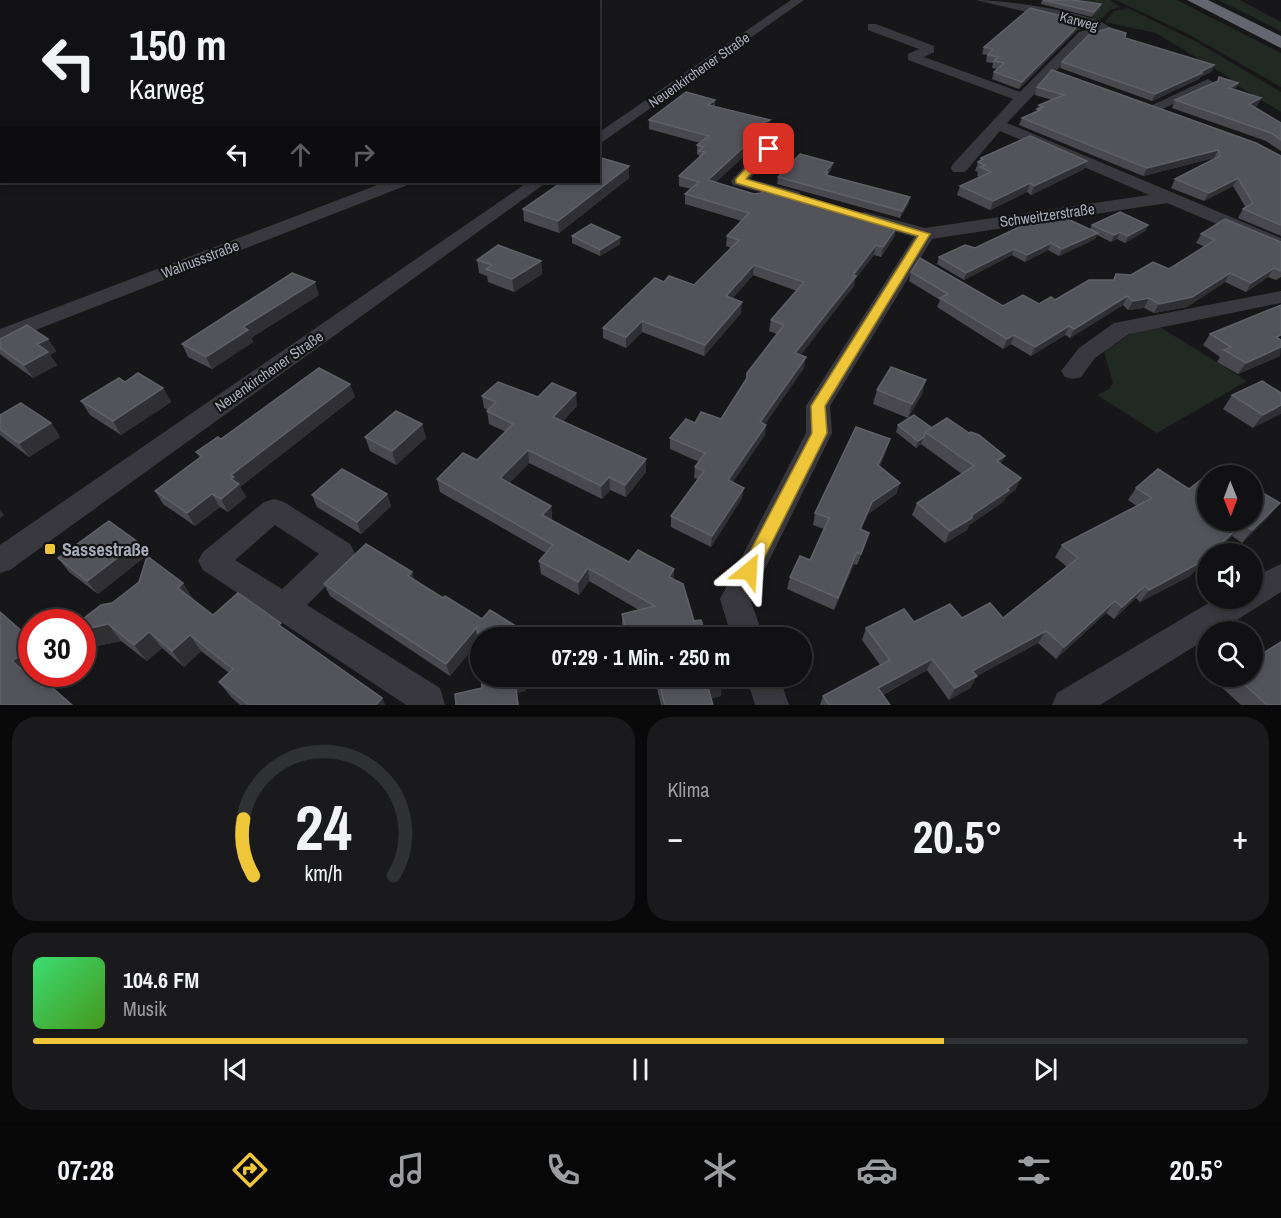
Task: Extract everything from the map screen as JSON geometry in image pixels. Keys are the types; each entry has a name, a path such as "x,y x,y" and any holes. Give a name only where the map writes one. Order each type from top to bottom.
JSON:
{"highway":[{"path":"1195,0 1281,43"}],"street":[{"name":"Neuenkirchener Straße","path":"600,139 798,0"},
{"name":"Karweg","path":"959,168 1047,70 1083,35 1105,28 1083,20 982,0"},
{"path":"872,27 930,49 913,57 1023,98"},
{"path":"1047,70 1068,78"},
{"path":"1174,116 1147,106 1208,83"},
{"path":"999,125 1281,245"},
{"path":"769,149 740,181 805,200"},
{"name":"Walnussstraße","path":"0,337 396,183"},
{"name":"Neuenkirchener Straße","path":"0,561 538,183"},
{"name":"Schweitzerstraße","path":"925,234 1169,197"},
{"path":"744,627 735,599 819,433 818,406 925,234 848,212"},
{"path":"1073,371 1087,353 1122,328 1281,297"},
{"path":"1263,588 1281,577"},
{"path":"284,607 428,700 428,705"},
{"path":"1069,705 1227,609"},
{"path":"766,687 772,705"}],"shaded area":[{"path":"1070,0 1110,0 1121,7 1110,10 1099,21 1091,20 1101,7"},
{"path":"1116,0 1177,0 1281,53 1281,87 1190,35"},
{"path":"1218,0 1240,0 1281,22 1281,31"},
{"path":"1128,8 1197,42 1281,92 1281,112 1240,87 1223,82 1230,78 1156,33 1105,22 1114,11"},
{"path":"1160,327 1247,381 1157,433 1097,395 1109,389 1113,383 1104,352 1133,332"}],"building":[{"path":"1043,0 1073,0 1101,4 1094,12"},
{"path":"1030,8 1086,22 1080,24 1022,82 994,72 1004,63 994,61 998,57 988,55 993,49 984,47"},
{"path":"1109,28 1126,33 1125,38 1214,65 1200,72 1202,73 1155,94 1062,62 1090,34"},
{"path":"1052,70 1256,143 1281,156 1281,225 1243,209 1253,203 1238,178 1209,193 1175,179 1220,156 1218,150 1147,168 1022,118 1040,110 1037,109 1043,107 1039,105 1064,95 1037,87"},
{"path":"1219,77 1238,83 1229,88 1261,98 1249,104 1281,123 1281,140 1271,133 1175,100 1218,81"},
{"path":"686,92 715,100 708,105 770,120 747,130 759,133 708,180 754,194 761,193 767,187 894,223 892,226 897,227 883,247 876,245 853,275 856,276 795,353 806,357 760,422 766,425 728,480 744,488 712,536 671,516 704,471 695,467 705,453 670,438 686,419 695,423 701,412 721,419 747,378 747,373 784,325 771,320 804,282 754,265 726,296 742,302 705,345 642,321 626,337 603,328 655,278 664,282 669,276 694,285 739,240 727,236 749,213 685,194 699,182 679,176 705,152 699,151 703,147 697,145 709,136 649,120"},
{"path":"1030,136 1087,161 1034,186 1030,183 993,201 960,186 991,172 980,167 985,165 978,162 983,159 981,158"},
{"path":"800,154 833,163 825,172 828,172 826,175 910,197 902,211 778,177"},
{"path":"600,158 629,166 558,221 523,209 561,183 600,183"},
{"path":"1120,212 1148,225 1128,236 1120,232 1114,235 1092,225"},
{"path":"1061,216 1098,233 1062,249 1051,243 1027,255 1014,249 966,273 939,257 965,245 975,248 1036,219"},
{"path":"1225,219 1281,242 1281,271 1274,268 1251,283 1230,273 1192,297 1159,304 1149,298 1133,301 1127,296 1074,329 1069,326 1035,347 1014,335 1007,339 940,298 948,294 911,272 920,258 1003,306 1023,295 1039,304 1051,297 1055,300 1089,280 1114,280 1116,274 1131,275 1153,262 1169,269 1215,240 1201,234"},
{"path":"591,224 620,237 600,250 572,236"},
{"path":"498,245 541,261 512,279 486,269 492,265 477,260"},
{"path":"292,273 315,282 243,327 248,330 206,357 182,344"},
{"path":"1281,305 1281,335 1276,337 1281,340 1281,347 1246,363 1224,350 1231,347 1210,334"},
{"path":"27,325 48,339 37,344 48,352 24,365 0,348 0,339"},
{"path":"891,367 926,380 912,404 877,390"},
{"path":"319,368 350,384 231,475 234,477 231,479 239,484 221,499 212,494 187,513 155,491 202,456 196,452 218,437 221,439"},
{"path":"138,373 163,388 113,421 81,401 119,378 125,382"},
{"path":"1262,381 1281,393 1281,405 1263,415 1232,395"},
{"path":"498,382 538,397 552,383 576,393 553,417 646,459 625,485 609,477 601,486 528,450 500,478 551,506 542,515 629,562 638,550 674,569 669,577 683,584 694,621 701,620 703,627 626,627 622,614 655,606 588,568 578,582 539,561 553,545 437,479 463,453 477,460 513,424 487,411 496,402 482,396"},
{"path":"21,403 51,423 19,443 0,429 0,415"},
{"path":"396,411 422,424 392,451 365,437"},
{"path":"914,415 932,428 925,432 924,437 918,441 898,425"},
{"path":"947,418 969,433 979,435 1005,456 997,461 1021,478 1007,489 1009,490 972,515 972,518 950,531 917,503 974,466 925,432"},
{"path":"856,427 890,439 878,465 900,483 872,502 860,529 869,533 861,554 857,552 838,598 790,577 800,556 810,560 829,518 815,513"},
{"path":"342,469 387,494 357,522 312,495"},
{"path":"1158,469 1189,489 1197,483 1197,531 1235,531 1222,543 1197,543 1197,564 1149,590 1145,586 1122,607 1115,601 1064,647 1046,631 972,671 977,676 955,688 932,659 878,688 890,705 829,705 823,696 890,660 866,628 904,609 914,622 950,604 962,618 990,603 1003,618 1078,558 1062,545 1152,498 1136,488"},
{"path":"1263,493 1280,503 1263,519"},
{"path":"109,521 138,542 87,581 58,558"},
{"path":"366,544 412,572 408,576 443,598 445,596 482,619 490,610 517,627 470,627 470,635 446,664 324,584"},
{"path":"147,556 183,583 178,588 213,615 238,593 382,698 376,705 249,705 219,682 233,669 190,635 172,651 149,632 134,645 108,624 96,627 96,609 101,605 112,603 139,582"},
{"path":"0,612 18,628 18,657 12,661 18,666 18,687 52,687 72,705 0,705"},
{"path":"1281,642 1281,705 1267,705 1247,687 1263,687 1263,653"},
{"path":"516,687 518,705 456,705 455,694 482,688"},
{"path":"660,687 712,687 708,688 713,705 665,705"}],"place":[{"name":"Sassestraße","path":"50,549"}],"route":[{"path":"749,571 819,433 818,406 925,234 740,181 769,149"}]}
